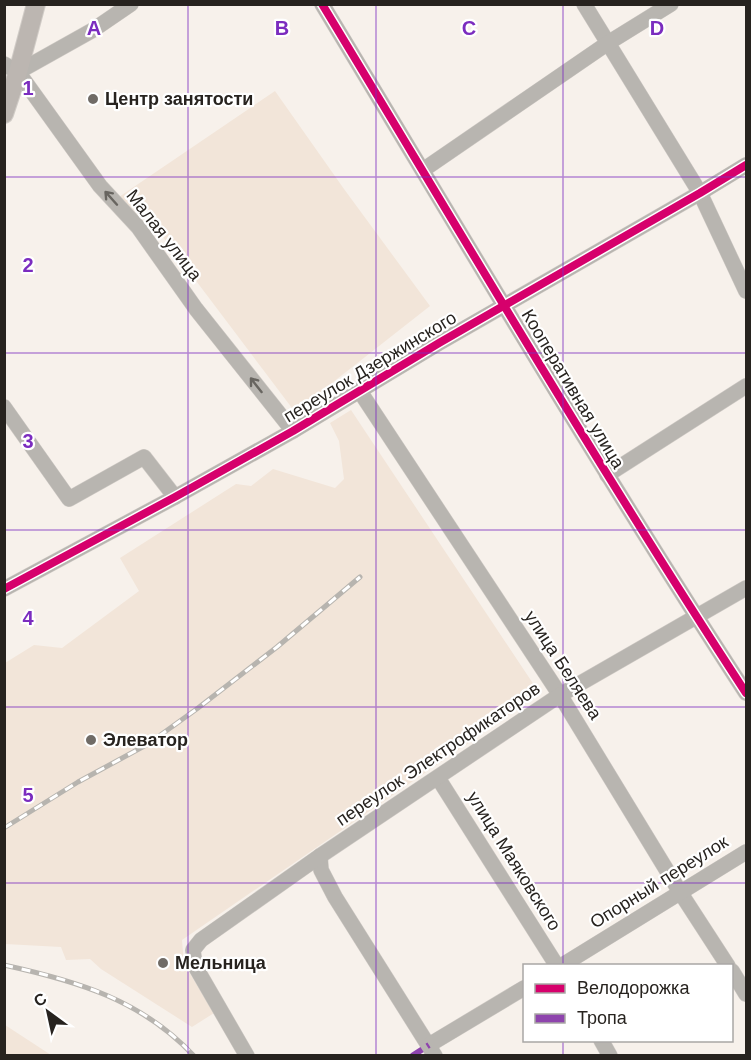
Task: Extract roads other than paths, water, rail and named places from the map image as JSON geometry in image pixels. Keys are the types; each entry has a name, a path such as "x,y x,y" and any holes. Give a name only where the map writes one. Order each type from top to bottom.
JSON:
{"main road":[{"path":"4,114 11,68 36,4"}],"street":[{"path":"11,68 93,30 131,4"},
{"name":"Кооперативная улица","path":"322,4 608,475 747,693"},
{"path":"584,4 700,193 747,291"},
{"path":"423,170 608,43 671,4"},
{"name":"Малая улица","path":"11,68 100,186 138,227 196,309 293,431"},
{"name":"переулок Дзержинского","path":"4,589 293,431 504,305 747,165"},
{"path":"608,475 747,387"},
{"name":"улица Беляева","path":"360,390 560,695 727,964"},
{"path":"4,407 69,499 144,458 175,497"},
{"name":"переулок Электрофикаторов","path":"247,1056 195,966 193,950 201,940 320,856 560,695 747,588"},
{"name":"улица Маяковского","path":"438,778 558,964"},
{"name":"Опорный переулок","path":"562,964 747,852"},
{"path":"320,856 321,870 335,897 432,1050 523,989"},
{"path":"733,973 747,994"},
{"path":"602,1042 610,1056"}],"railway":[{"path":"4,828 78,782 148,744 277,647 360,577"},
{"path":"4,965 82,986 130,1007 153,1020 194,1056"}],"place":[{"name":"Центр занятости","path":"93,99"},
{"name":"Элеватор","path":"91,740"},
{"name":"Мельница","path":"163,963"}]}
